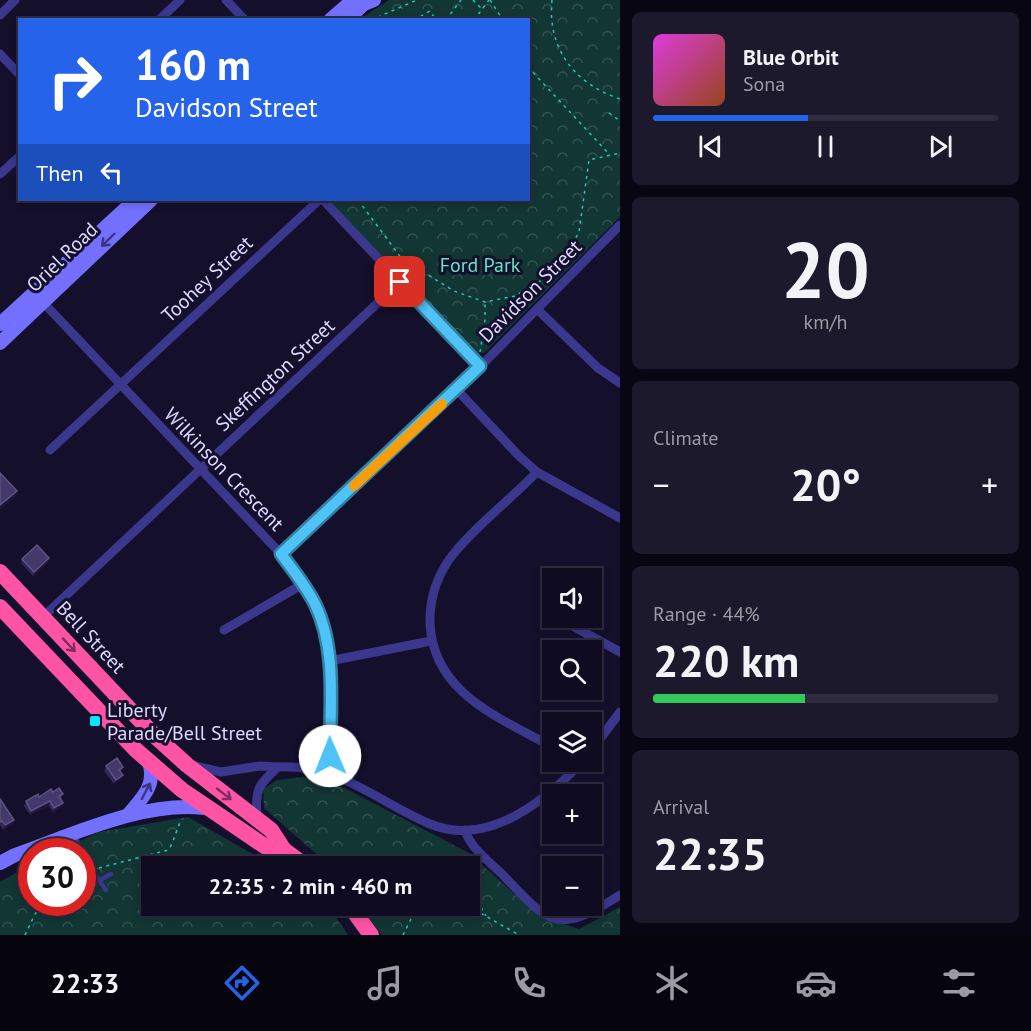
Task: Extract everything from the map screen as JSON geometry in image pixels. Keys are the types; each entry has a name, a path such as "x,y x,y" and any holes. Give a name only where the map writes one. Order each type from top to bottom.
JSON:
{"highway":[{"name":"Bell Street","path":"0,572 187,765 272,830 284,850 292,856"},
{"name":"Bell Street","path":"0,607 149,762 204,808 266,847 284,850"},
{"path":"99,711 118,696"},
{"path":"357,916 371,935"}],"main road":[{"path":"332,18 353,0"},
{"path":"349,18 364,4 374,0"},
{"name":"Oriel Road","path":"0,343 38,298 141,201"},
{"name":"Oriel Road","path":"0,324 38,298"},
{"path":"128,815 144,797 151,782 149,762"},
{"path":"1,861 128,815 174,806 204,808"}],"street":[{"path":"0,15 15,0"},
{"path":"161,18 180,0"},
{"path":"226,0 243,18"},
{"path":"0,54 18,73"},
{"path":"0,174 18,158"},
{"name":"Toohey Street","path":"50,450 320,201"},
{"path":"322,201 478,363"},
{"name":"Davidson Street","path":"281,554 457,390 478,363 537,309 620,225"},
{"name":"Skeffington Street","path":"43,617 400,282"},
{"name":"Wilkinson Crescent","path":"38,298 281,554 303,584 315,605 324,629 329,661 330,756 328,772"},
{"path":"537,309 598,368 620,383"},
{"path":"457,390 537,472 620,518"},
{"path":"537,472 461,544 441,571 430,610 431,641 446,673 465,696 542,741"},
{"path":"224,630 303,584"},
{"path":"576,628 620,652"},
{"path":"329,661 431,641"},
{"path":"602,736 620,712"},
{"path":"187,765 221,772 260,766 277,768 297,766 328,772 367,789 431,824 465,830 493,826 520,814 557,786 571,772"},
{"path":"257,820 255,799 259,784 277,768"},
{"path":"465,830 467,838 540,915 556,921 575,922 593,915 620,895"}],"lane":[{"path":"74,834 76,838"},
{"path":"100,880 111,874"},
{"path":"96,876 106,890"}],"path":[{"path":"376,18 417,0"},
{"path":"448,18 461,0"},
{"path":"473,0 482,8"},
{"path":"475,18 489,0 501,18"},
{"path":"552,0 554,34 569,67 590,86 620,99"},
{"path":"416,18 430,11 435,18"},
{"path":"530,69 610,155"},
{"path":"609,114 620,121"},
{"path":"359,201 402,259 454,291 485,302 515,296 549,276 561,265 579,232 589,160 594,157 620,153"},
{"path":"478,363 485,320 485,302"},
{"path":"96,869 168,850 173,844 175,829 183,814 174,806"},
{"path":"480,905 487,917"},
{"path":"480,913 519,935"},
{"path":"25,935 34,916"},
{"path":"403,935 414,916"}],"green space":[{"name":"Ford Park","path":"389,0 620,0 620,217 484,353 471,352 328,201 530,201 530,18 362,18"},
{"path":"302,777 331,781 472,856 319,856 264,808 263,789 277,780"},
{"path":"188,817 257,856 141,856 141,916 335,916 348,935 0,935 0,882 18,872 18,916 96,916 96,838 86,838 99,832"},
{"path":"480,863 539,916 579,929 620,907 620,935 382,935 368,916 480,916"}],"building":[{"path":"0,473 17,491 0,505"},
{"path":"37,545 49,558 34,572 22,559"},
{"path":"117,758 123,767 119,770 123,775 116,780 106,766"},
{"path":"59,788 63,794 59,796 63,803 54,808 50,801 31,811 26,801 38,794 39,797 51,789 53,792"},
{"path":"0,799 14,820 5,825 2,821 0,822"}],"slow traffic":[{"path":"354,486 442,404"}],"place":[{"name":"Liberty Parade/Bell Street","path":"95,721"}],"route":[{"path":"330,756 329,661 324,629 315,605 303,584 281,554 480,366 400,282"}]}
